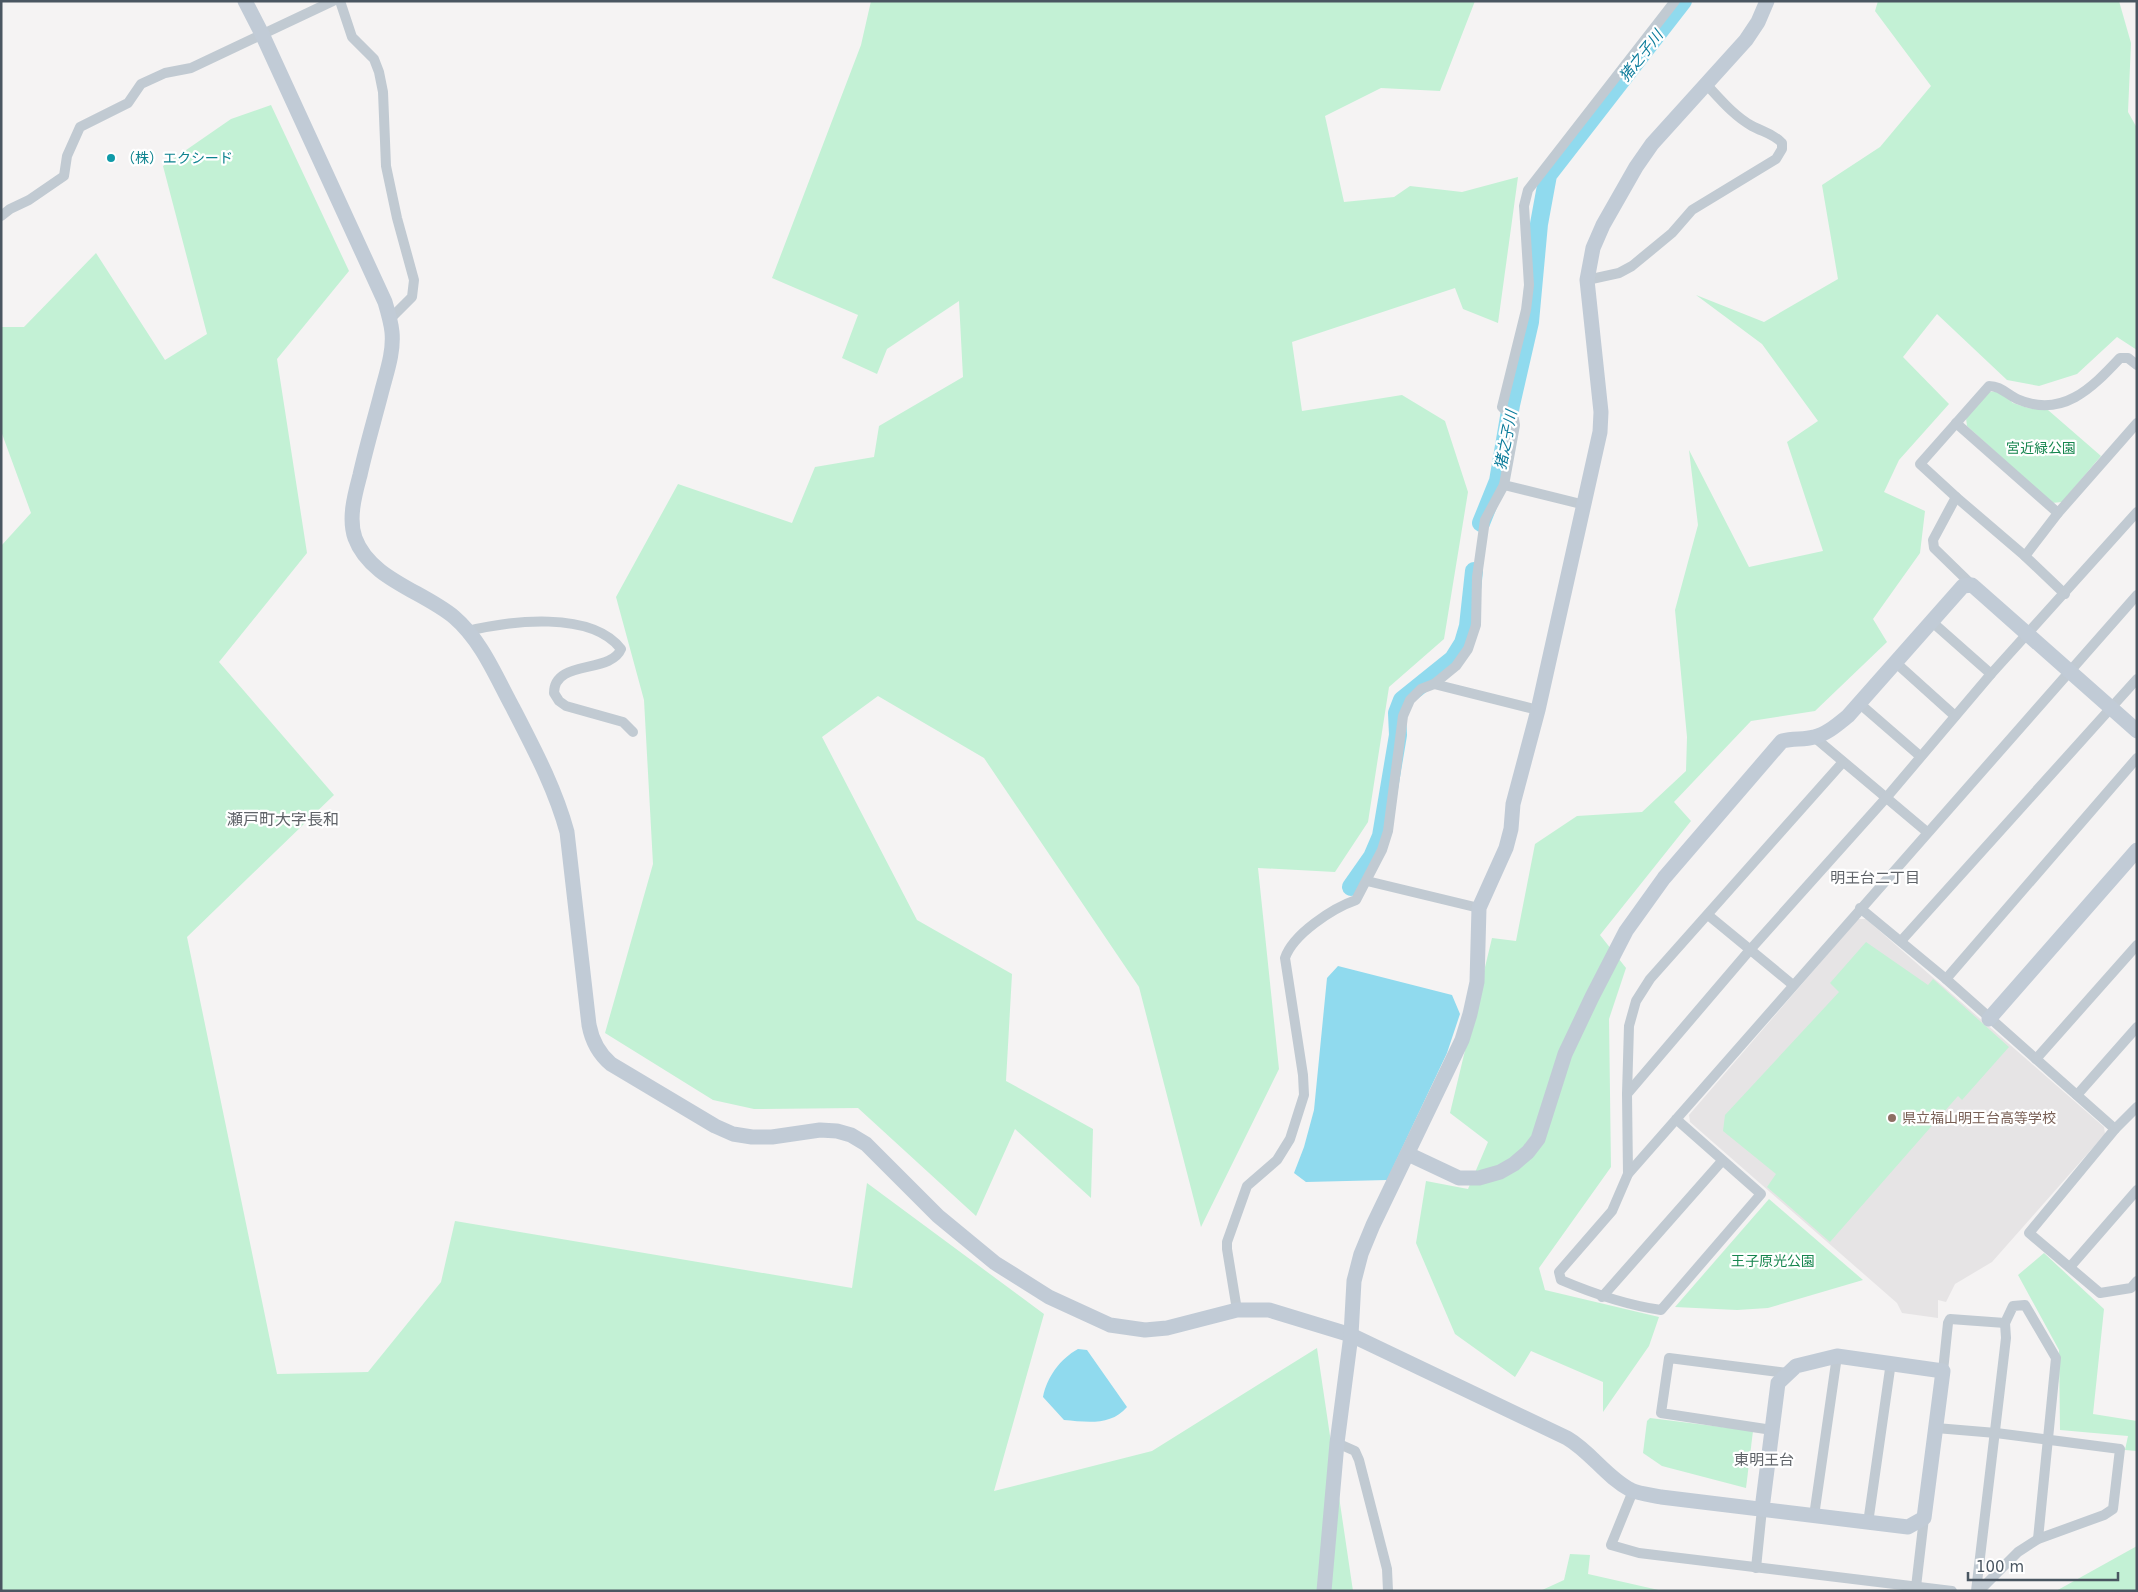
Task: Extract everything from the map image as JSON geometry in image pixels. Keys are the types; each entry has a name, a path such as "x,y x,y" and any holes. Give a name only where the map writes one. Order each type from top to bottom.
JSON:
{"street":[{"path":"245,1 385,302 390,318 392,332 390,361 356,489 352,528 363,552 373,563 388,575 454,617 468,631 480,647 550,780 560,805 567,832 592,1038 597,1048 611,1064 714,1126 734,1134 752,1137 772,1137 820,1130 838,1131 852,1135 866,1144 938,1216 995,1262 1049,1297 1110,1325 1145,1330 1167,1328 1237,1310 1269,1310 1351,1335 1567,1438 1580,1446 1617,1481 1633,1491 1661,1497 1908,1527 1924,1518"},
{"path":"1,216 10,209 29,200 64,176 67,156 80,127 128,103 141,84 165,73 191,68 333,1"},
{"path":"340,1 352,37 374,59 378,72 382,92 386,166 397,218 414,280 412,297 390,318"},
{"path":"1237,1310 1226,1249 1227,1242 1247,1186 1277,1160 1290,1139 1304,1095 1303,1075 1285,958 1296,938 1343,904 1356,900 1367,881 1382,850 1388,831 1403,716 1410,700 1421,689 1434,684 1456,666 1468,649 1476,625 1477,577 1485,520 1504,485 1515,425 1514,419 1502,407 1526,310 1529,285 1524,206 1528,190 1675,1"},
{"path":"1324,1591 1337,1443 1351,1335 1354,1281 1361,1254 1373,1225 1462,1040 1470,1014 1477,982 1479,908 1506,848 1511,829 1513,804 1538,710 1600,432 1601,412 1587,280 1593,248 1603,225 1636,167 1652,144 1746,40 1758,22 1767,1"},
{"path":"1587,280 1619,273 1632,266 1646,252 1672,232 1692,210 1776,159 1782,149 1782,143 1777,137 1752,126 1731,110 1706,84"},
{"path":"2065,594 1920,464 1989,386 1997,386 2017,399 2036,404 2058,404 2078,397 2098,381 2120,358 2128,358 2137,365"},
{"path":"1956,423 2058,513"},
{"path":"2024,556 2058,513 2137,424"},
{"path":"1504,485 1585,505"},
{"path":"1956,498 1933,540 1934,548 1972,585 2137,731"},
{"path":"1627,1094 1750,951 1886,798 1955,716 2137,512"},
{"path":"1408,1154 1459,1178 1479,1178 1500,1172 1514,1164 1528,1152 1538,1139 1565,1054 1592,996 1626,931 1664,878 1782,741 1814,737 1832,728 1860,704 1963,586 1972,585"},
{"path":"1676,1118 1761,1194 1661,1310 1636,1307 1602,1297 1561,1280 1559,1272 1612,1211 1628,1174 1676,1118 2069,670 2137,595"},
{"path":"468,631 497,624 529,621 564,622 601,632 621,648 619,654 610,661 582,667 567,673 559,679 554,693 559,701 566,706 623,722 633,732"},
{"path":"1931,621 1992,674"},
{"path":"1895,662 1955,716"},
{"path":"1901,941 2137,678"},
{"path":"1434,684 1538,710"},
{"path":"1860,704 1920,756"},
{"path":"1814,737 1927,832"},
{"path":"1946,979 2137,758"},
{"path":"1628,1174 1627,1094 1629,1026 1636,1001 1650,979 1843,762"},
{"path":"1989,1019 2137,850"},
{"path":"1367,881 1479,908"},
{"path":"1860,908 1946,979 2115,1129"},
{"path":"1708,914 1793,985"},
{"path":"2036,1059 2137,945"},
{"path":"2077,1096 2137,1027"},
{"path":"2135,1285 2100,1293 2029,1233 2115,1129 2137,1107"},
{"path":"1602,1297 1722,1161"},
{"path":"2070,1267 2137,1190"},
{"path":"1977,1591 2006,1338 2005,1323 2013,1306 2025,1305 2056,1358 2038,1538"},
{"path":"1916,1587 1948,1323 1950,1319 2005,1323"},
{"path":"1756,1568 1778,1383 1787,1373 1796,1366 1837,1356 1891,1362 1943,1371"},
{"path":"1814,1516 1837,1356"},
{"path":"1772,1430 1661,1413 1669,1358 1787,1373"},
{"path":"1868,1523 1891,1362"},
{"path":"1936,1428 1996,1433 2120,1449 2112,1509 2104,1515 2038,1538 2018,1552 1977,1591"},
{"path":"1337,1443 1355,1451 1359,1460 1387,1568 1388,1591"},
{"path":"1633,1491 1611,1545 1639,1553 1952,1591"}],"shaded area":[{"name":"県立福山明王台高等学校","path":"1858,919 1866,919 2104,1127 2105,1134 1992,1262 1955,1284 1946,1302 1938,1300 1938,1318 1902,1313 1897,1303 1690,1122 1689,1115"}],"green space":[{"path":"871,1 1475,1 1440,91 1381,88 1325,116 1344,202 1394,197 1410,186 1462,192 1518,177 1498,323 1463,309 1455,288 1292,342 1302,411 1402,395 1445,421 1468,492 1444,639 1389,687 1368,822 1335,872 1258,868 1279,1069 1201,1227 1139,987 984,758 878,696 822,737 917,920 1012,974 1006,1081 1093,1129 1091,1198 1015,1129 976,1216 858,1108 754,1109 713,1100 605,1033 653,864 644,700 616,597 678,484 792,523 815,467 874,457 879,426 963,377 959,301 887,349 877,374 842,358 858,315 772,278 861,45"},
{"path":"1878,1 2119,1 2131,43 2128,112 2137,128 2137,350 2117,337 2077,374 2039,386 2007,380 1937,314 1903,357 1949,404 1899,460 1884,492 1925,511 1920,553 1873,619 1887,642 1815,711 1751,721 1674,802 1691,821 1600,935 1626,968 1609,1019 1611,1167 1539,1268 1545,1290 1659,1317 1649,1346 1603,1412 1603,1382 1531,1351 1515,1377 1455,1334 1416,1243 1426,1181 1468,1189 1488,1142 1450,1113 1492,938 1516,941 1535,844 1577,816 1642,812 1686,771 1687,737 1675,610 1698,525 1689,450 1749,567 1823,551 1787,442 1818,421 1762,344 1696,295 1764,322 1838,279 1822,185 1880,147 1931,86 1875,11"},
{"path":"271,105 349,271 277,359 307,553 219,662 334,795 187,937 277,1374 368,1372 441,1282 455,1221 852,1288 867,1183 1044,1314 994,1491 1152,1451 1317,1348 1353,1591 1,1591 1,546 31,513 1,431 1,327 24,327 96,253 165,360 207,334 163,166 231,119"},
{"name":"宮近緑公園","path":"1999,391 2013,403 2028,408 2048,410 2101,456 2062,502 2052,503 1967,426 1966,418 1988,392"},
{"path":"1866,942 1928,985 1933,979 2009,1047 1962,1100 1958,1096 1830,1242 1767,1187 1776,1174 1723,1131 1725,1115 1839,992 1830,983"},
{"name":"王子原光公園","path":"1769,1199 1863,1280 1768,1308 1737,1310 1675,1307"},
{"path":"2044,1253 2104,1309 2093,1414 2137,1421 2137,1451 2125,1450 2128,1436 2060,1430 2059,1350 2018,1275"},
{"path":"1650,1418 1753,1431 1746,1488 1662,1466 1643,1453 1647,1421"},
{"path":"2137,1546 2137,1591 2056,1591"},
{"path":"1570,1554 1590,1555 1588,1574 1663,1591 1540,1591 1564,1580"}],"water":[{"path":"1338,966 1452,995 1460,1014 1447,1053 1387,1180 1306,1182 1294,1173 1304,1147 1314,1110 1327,978"},
{"path":"1078,1349 1087,1350 1127,1407 1121,1413 1106,1420 1098,1421 1064,1420 1043,1397 1055,1369 1071,1353"}],"waterway":[{"name":"猪之子川","path":"1481,523 1498,481 1511,405 1530,322 1539,224 1548,175 1683,1"},
{"name":"猪之子川","path":"1351,887 1372,857 1381,836 1398,735 1397,713 1402,700 1453,659 1463,643 1468,626 1474,571"}],"place":[{"name":"（株）エクシード","path":"111,158"},
{"name":"県立福山明王台高等学校","path":"1892,1118"}],"district":[{"name":"瀬戸町大字長和","path":"283,819"},
{"name":"明王台二丁目","path":"1875,878"},
{"name":"東明王台","path":"1764,1460"}]}
